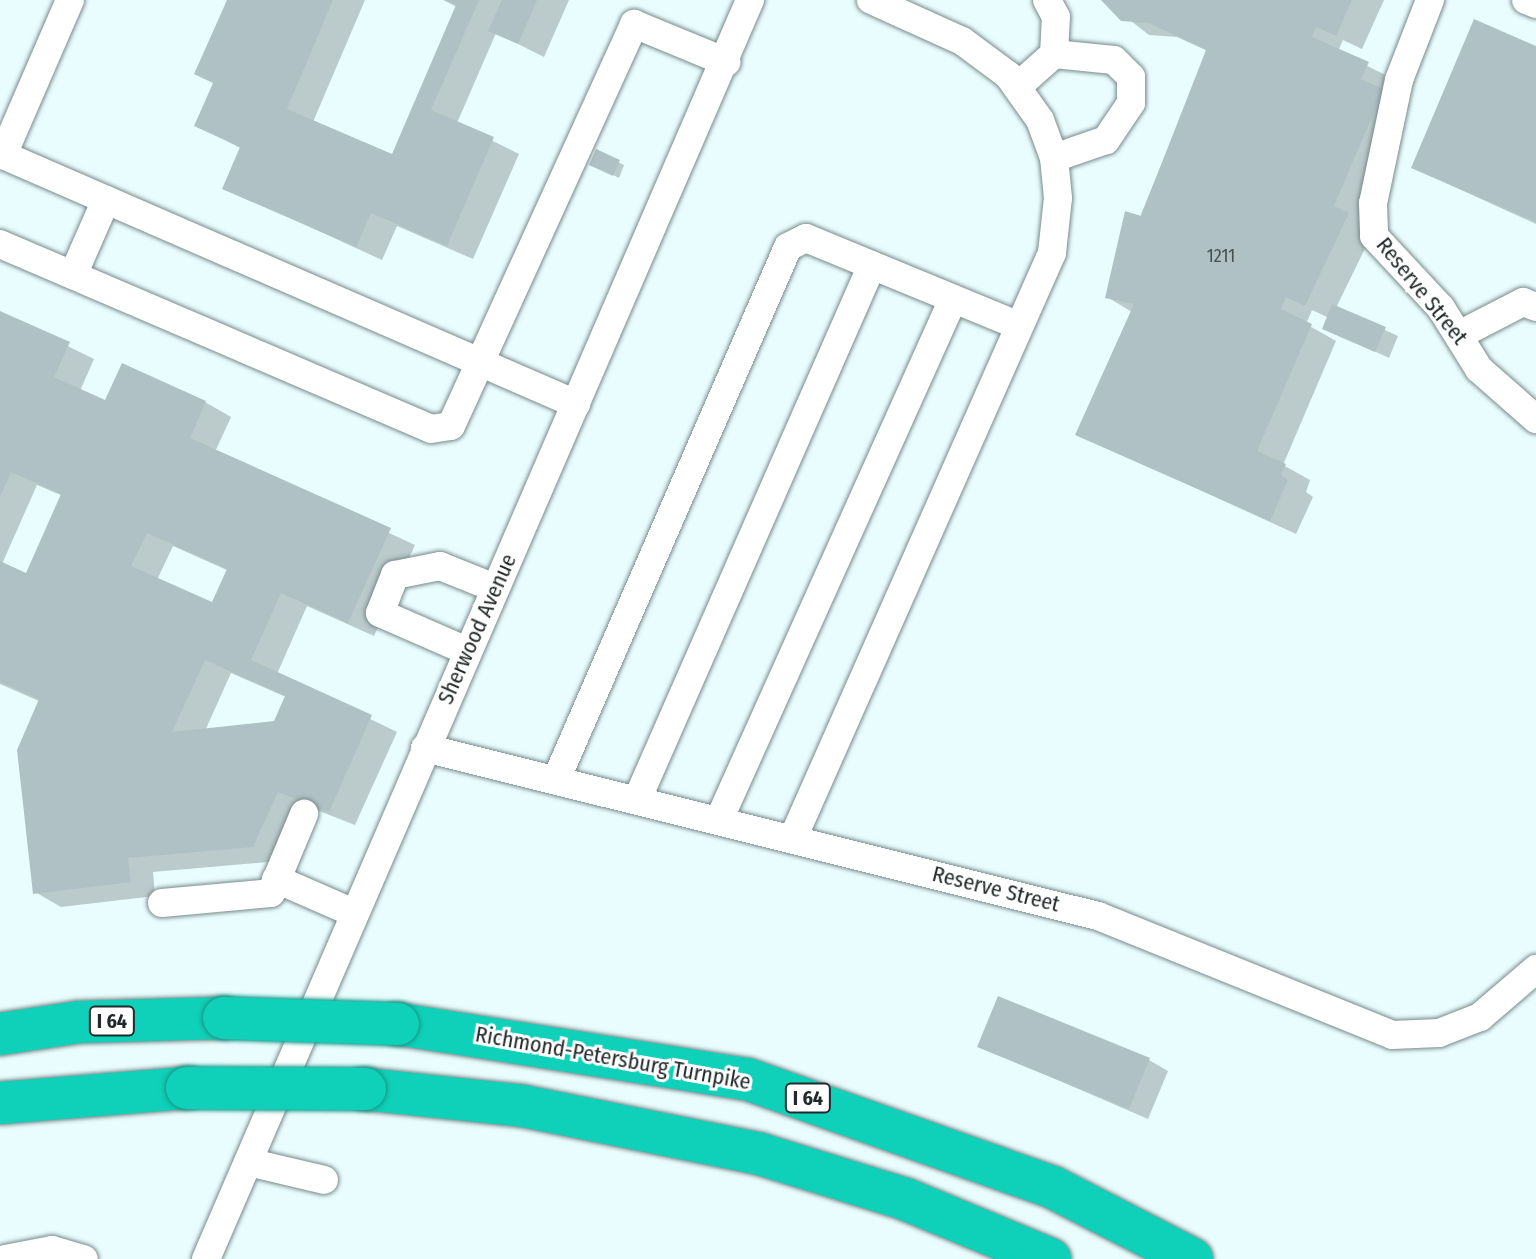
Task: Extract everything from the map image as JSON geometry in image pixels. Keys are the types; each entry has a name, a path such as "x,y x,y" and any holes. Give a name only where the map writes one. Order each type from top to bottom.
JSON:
{"highway":[{"name":"Richmond-Petersburg Turnpike","path":"0,1034 79,1022 224,1018 398,1024 747,1079 1054,1188 1192,1259"},
{"path":"0,1103 187,1088 365,1089 523,1106 760,1154 905,1199 1050,1259"}],"street":[{"path":"70,0 1,157 576,404"},
{"name":"Sherwood Avenue","path":"206,1259 467,651 726,62 750,0"},
{"path":"793,838 1052,253 1054,158 1017,87 962,41 871,0"},
{"path":"1017,87 1054,54 1056,17 1047,0"},
{"name":"Reserve Street","path":"1430,0 1399,80 1373,203 1374,236 1461,334 1479,369 1536,419"},
{"path":"1526,0 1536,4"},
{"path":"0,244 431,429 451,426 482,364 634,24 726,62"},
{"path":"1054,54 1114,60 1131,77 1131,103 1106,140 1054,158"},
{"path":"73,275 106,200"},
{"path":"556,780 788,247 806,238 1019,326"},
{"path":"637,800 872,265"},
{"path":"719,820 953,299"},
{"path":"1461,334 1523,302 1536,307"},
{"path":"467,651 380,613 395,575 440,566 495,588"},
{"name":"Reserve Street","path":"425,748 1098,916 1392,1035 1439,1033 1480,1017 1536,969"},
{"path":"162,903 271,893 304,814"},
{"path":"276,879 354,913"},
{"path":"248,1162 324,1180"},
{"path":"12,1258 52,1250 84,1259"}],"building":[{"path":"227,0 333,0 287,109 392,154 456,5 445,0 479,0 431,110 494,137 447,246 371,213 356,247 222,189 240,147 194,126 213,83 194,74"},
{"path":"502,0 537,0 518,44 488,31"},
{"path":"1101,0 1352,0 1336,36 1316,27 1312,37 1369,62 1361,79 1384,89 1334,206 1349,213 1305,306 1286,297 1281,309 1312,324 1257,451 1286,464 1281,475 1288,480 1270,521 1075,435 1134,304 1105,298 1125,211 1141,216 1206,50 1149,23 1121,21"},
{"path":"1474,19 1536,46 1536,222 1411,168"},
{"path":"596,149 620,160 613,176 589,165"},
{"path":"1332,304 1386,327 1375,352 1322,329"},
{"path":"0,311 70,342 54,377 105,400 122,363 206,401 190,438 391,528 348,623 281,593 251,660 372,715 329,812 278,792 253,847 128,858 131,882 33,894 17,750 39,699 0,682 0,561 26,573 61,494 11,472 0,497","holes":["147,533 227,569 212,602 131,566","205,660 285,696 274,721 172,732"]},
{"path":"998,996 1150,1058 1129,1109 977,1047"}]}
